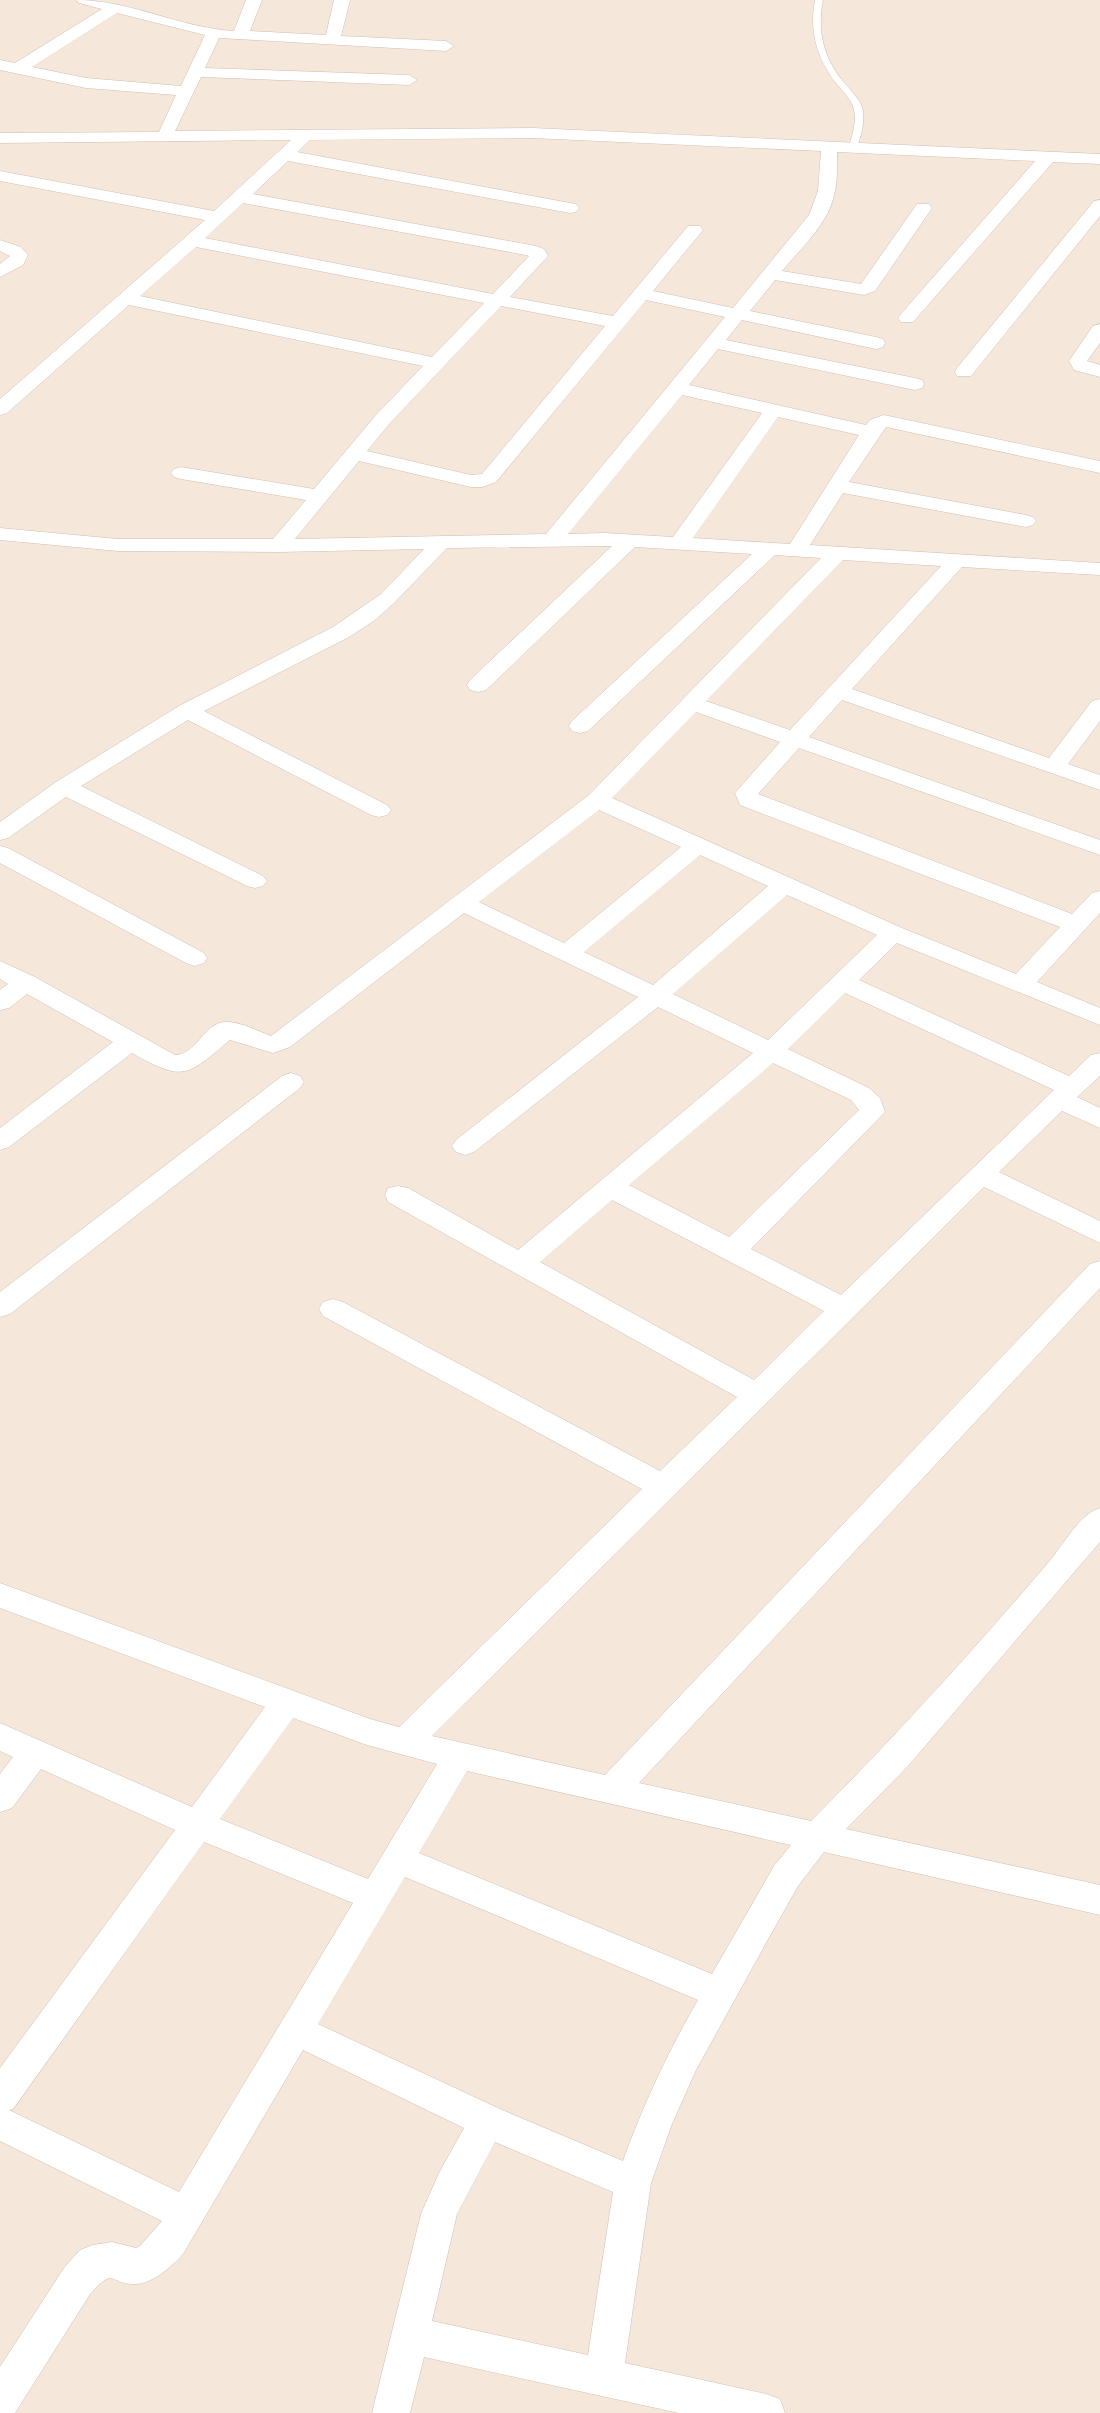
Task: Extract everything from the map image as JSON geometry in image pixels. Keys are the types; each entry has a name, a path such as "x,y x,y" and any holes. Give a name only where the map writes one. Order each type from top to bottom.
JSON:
{"street":[{"path":"84,0 214,33 446,46"},
{"path":"240,36 254,0"},
{"path":"332,41 342,0"},
{"path":"17,69 115,8"},
{"path":"165,136 214,33"},
{"path":"0,65 86,83 186,91"},
{"path":"195,72 409,80"},
{"path":"0,138 532,133 1100,159"},
{"path":"0,409 192,241 306,135"},
{"path":"553,540 817,217 826,200 829,146"},
{"path":"285,155 570,208"},
{"path":"907,318 1048,156"},
{"path":"0,176 218,217"},
{"path":"241,197 538,253 537,260 383,419 278,546"},
{"path":"964,372 1100,205"},
{"path":"771,274 864,290 869,287 923,208"},
{"path":"353,454 471,481 482,481 489,478 694,230"},
{"path":"192,241 618,323"},
{"path":"0,244 19,255 17,261 0,272"},
{"path":"642,294 876,343"},
{"path":"126,299 438,364"},
{"path":"1100,330 1078,361 1081,366 1100,371"},
{"path":"715,343 915,384"},
{"path":"678,388 871,432"},
{"path":"679,543 774,410"},
{"path":"797,550 871,432 877,424 884,421 1100,467"},
{"path":"181,473 319,495"},
{"path":"837,486 1026,521"},
{"path":"0,534 118,545 278,546 630,540 1100,569"},
{"path":"478,685 630,540"},
{"path":"0,832 64,787 187,711 341,632 367,615 388,598 442,542"},
{"path":"580,726 771,548"},
{"path":"0,969 158,1057 182,1065 192,1061 226,1030 273,1045 597,800 839,552"},
{"path":"957,560 748,789 746,793 748,800 1076,924"},
{"path":"838,691 1100,783"},
{"path":"692,703 1100,848"},
{"path":"1054,767 1100,706"},
{"path":"187,711 379,810"},
{"path":"64,787 255,881"},
{"path":"597,800 893,933 1100,1017"},
{"path":"567,953 698,845"},
{"path":"0,853 195,958"},
{"path":"465,1146 656,996 784,884"},
{"path":"1021,984 1100,898"},
{"path":"462,903 860,1094 872,1104 872,1112 732,1251"},
{"path":"520,1263 770,1052 893,933"},
{"path":"842,982 1066,1094 1100,1119"},
{"path":"0,1002 26,983"},
{"path":"0,1141 130,1042"},
{"path":"405,1742 981,1174 1100,1061"},
{"path":"0,1307 291,1082"},
{"path":"981,1174 1100,1233"},
{"path":"610,1187 844,1309"},
{"path":"398,1196 757,1395"},
{"path":"611,1790 1100,1271"},
{"path":"333,1309 664,1487"},
{"path":"604,2378 633,2183 654,2124 683,2060 786,1876 817,1836 897,1756 1059,1571 1100,1520"},
{"path":"0,1595 367,1732 459,1756 1100,1900"},
{"path":"0,2097 286,1703"},
{"path":"0,1736 198,1825 375,1897"},
{"path":"0,1798 36,1752"},
{"path":"0,2402 77,2281 93,2263 111,2260 136,2266 153,2259 170,2241 459,1756"},
{"path":"398,1859 721,1994"},
{"path":"296,2030 487,2121 633,2183"},
{"path":"391,2413 439,2214 487,2121"},
{"path":"0,2123 186,2214"},
{"path":"410,2335 757,2412"},
{"path":"0,2409 6,2413"}],"lane":[{"path":"819,0 816,24 822,53 828,66 858,106 858,124 853,147"}],"shaded area":[{"path":"0,0 1100,0 1100,2413 0,2413"}]}
